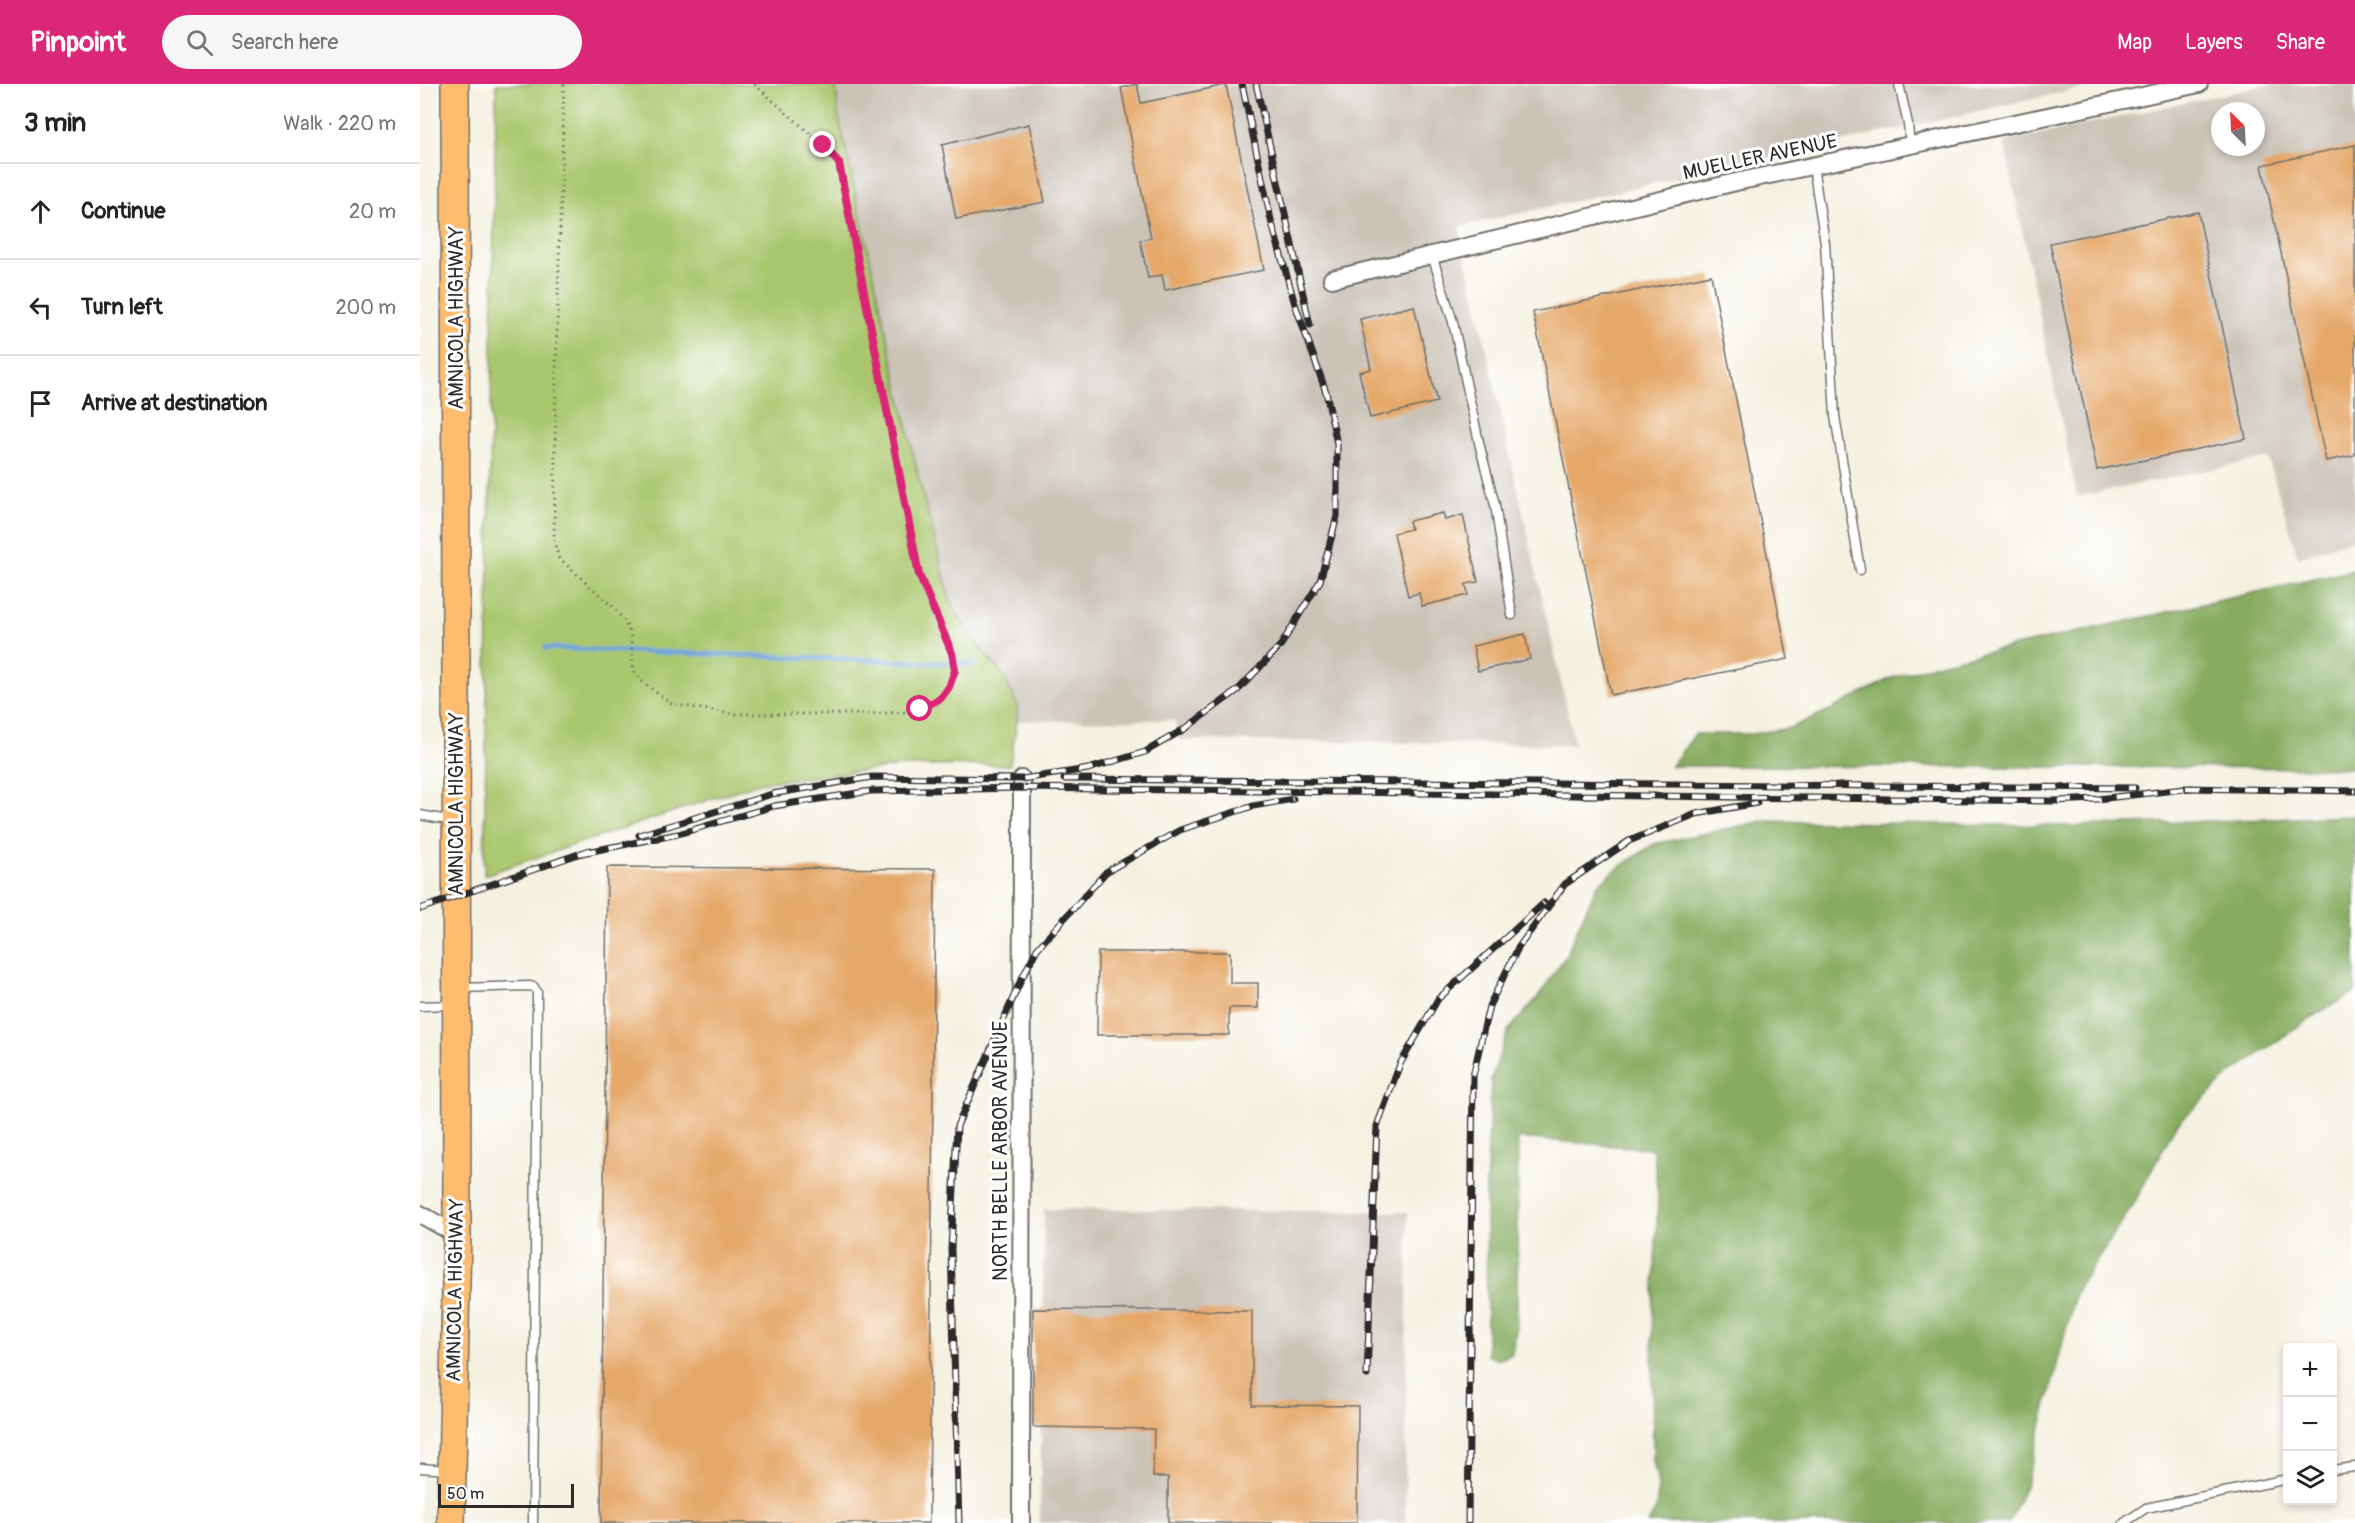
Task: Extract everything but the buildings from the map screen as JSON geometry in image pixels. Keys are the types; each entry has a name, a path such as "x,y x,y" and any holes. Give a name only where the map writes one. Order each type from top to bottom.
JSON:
{"main road":[{"name":"AMNICOLA HIGHWAY","path":"451,1523 457,1235 455,84"}],"street":[{"name":"MUELLER AVENUE","path":"1332,279 1813,166 2199,84"},
{"name":"NORTH BELLE ARBOR AVENUE","path":"1021,1523 1022,779"},
{"path":"420,1214 457,1235"}],"lane":[{"path":"1899,84 1908,124 1910,146"},
{"path":"1813,166 1826,254 1829,341 1835,416 1860,570"},
{"path":"1432,255 1454,322 1480,447 1495,505 1512,615"},
{"path":"420,815 456,822"},
{"path":"420,1006 456,997 529,986 534,987 537,992 533,1523"},
{"path":"2337,1469 2355,1467"},
{"path":"420,1468 452,1470"},
{"path":"2124,1523 2146,1508 2283,1480"}],"path":[{"path":"564,84 556,366 554,541 559,558 625,622 630,633 634,671 644,683 672,704 733,714 907,712 941,698 949,687 955,670 952,653 919,575 839,163 823,145 754,84"}],"shaded area":[{"path":"836,84 2100,84 1459,227 1575,745 1179,740 1174,720 1017,721 1017,705 1004,676 972,638 952,607 918,476 838,114"},
{"path":"2271,84 2355,84 2355,539 2298,557 2268,458 2077,497 2004,142"},
{"path":"1044,1209 1408,1212 1405,1523 1040,1523"}],"green space":[{"path":"496,84 836,84 838,114 918,476 952,607 972,638 1004,676 1017,705 1017,721 1010,765 905,766 759,783 484,875"},
{"path":"2355,570 2355,768 1671,766 1695,734 1751,734 1790,728 1889,679 1943,662"},
{"path":"2355,816 2355,992 2310,1018 2229,1075 2176,1125 2133,1205 2076,1291 2027,1481 2009,1523 1648,1523 1657,1507 1658,1484 1653,1460 1652,1332 1658,1196 1653,1149 1518,1138 1517,1326 1512,1354 1498,1360 1487,1355 1486,1190 1491,1080 1508,1031 1539,996 1565,957 1597,885 1654,844 1763,821 2071,826"}],"waterway":[{"path":"545,648 974,664"}],"railway":[{"path":"639,835 772,794 872,777 1022,779 1088,769 1145,752 1186,728 1238,690 1281,645 1320,581 1337,516 1337,444 1326,392 1294,301 1271,220 1242,84"},
{"path":"1256,84 1310,325"},
{"path":"1064,779 2135,788"},
{"path":"582,853 678,834 774,806 871,791 1022,788 2054,801 2098,799 2192,788"},
{"path":"2186,788 2355,791"},
{"path":"959,1523 951,1249 957,1126 1021,980 1037,949 1106,872 1180,830 1253,806 1293,799"},
{"path":"1468,1523 1473,1076 1489,1006 1518,948 1565,884 1629,841 1696,814 1757,803"},
{"path":"420,909 590,850"},
{"path":"1367,1375 1377,1126 1400,1064 1438,999 1544,903"}],"route":[{"path":"823,145 839,163 905,493 919,575 952,653 955,670 949,687 941,698 920,709"}]}
